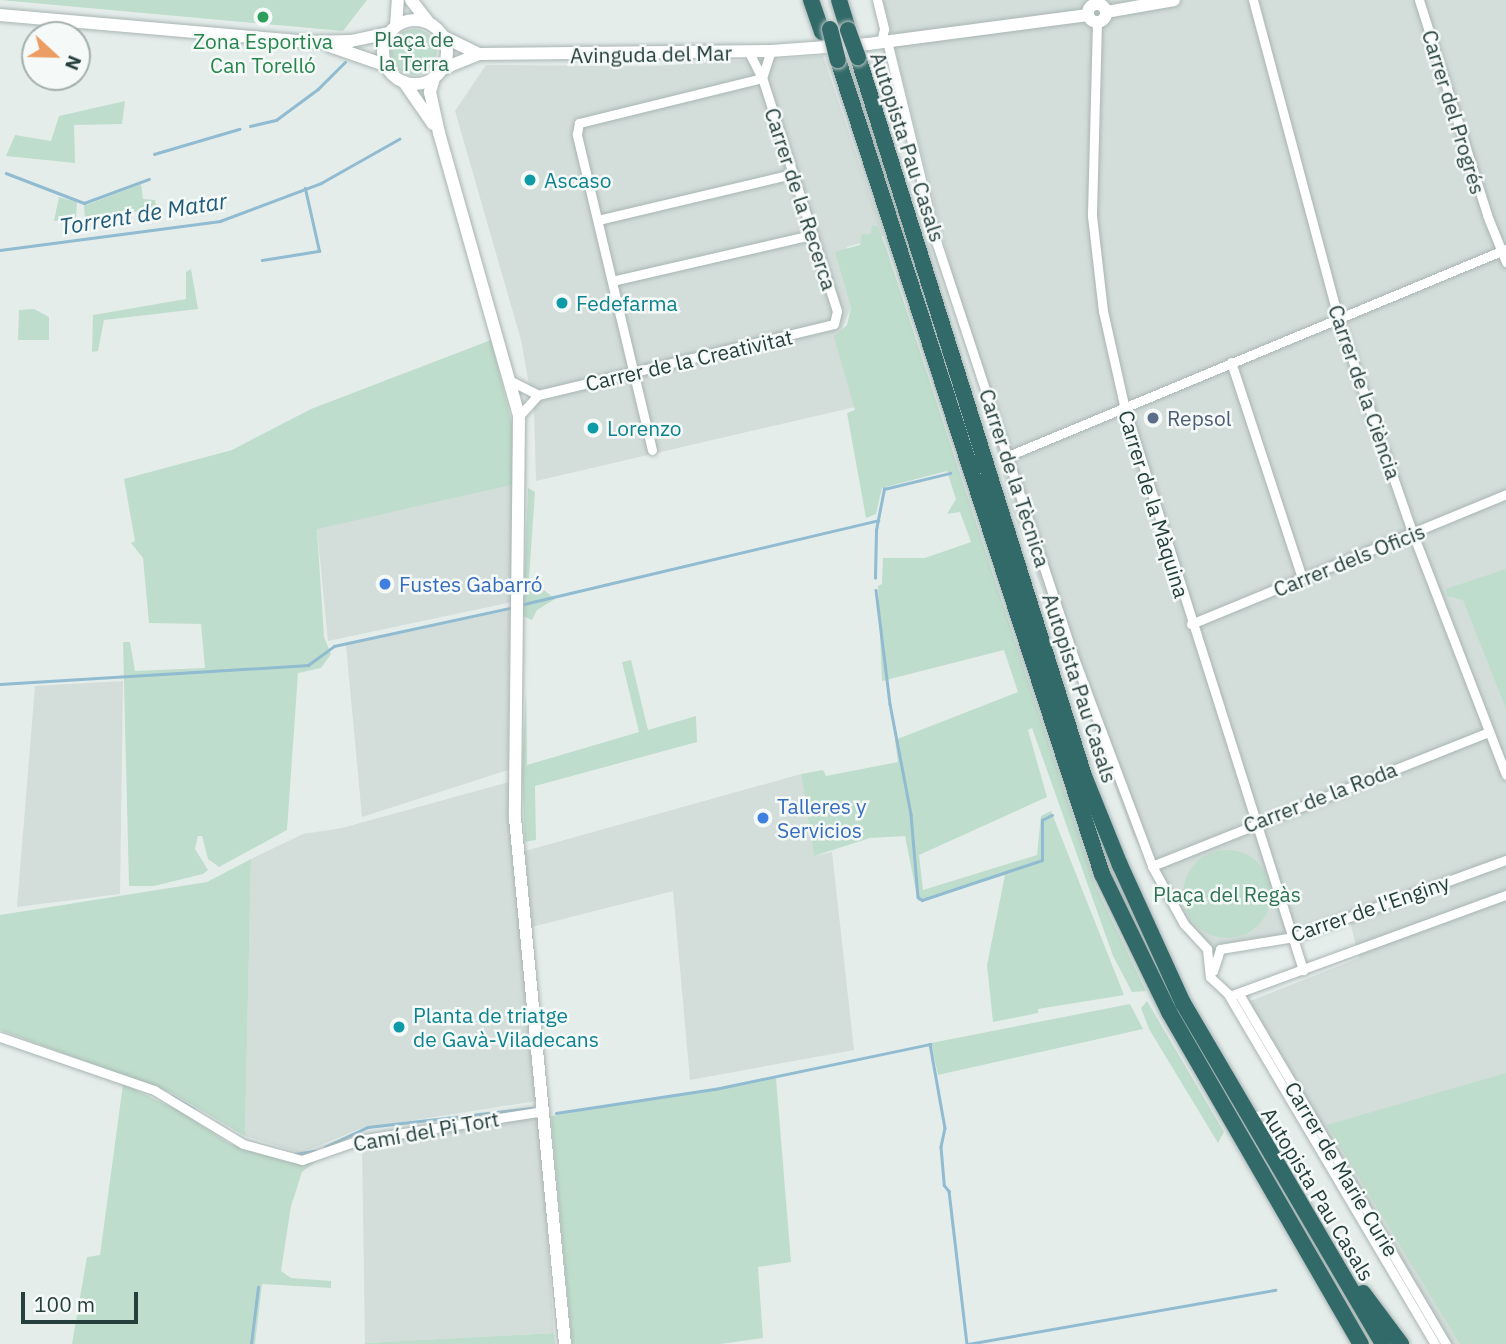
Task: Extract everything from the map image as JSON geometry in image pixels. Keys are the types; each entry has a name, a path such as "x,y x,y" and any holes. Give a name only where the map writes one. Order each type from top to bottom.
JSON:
{"highway":[{"path":"811,0 825,36"},
{"name":"Autopista Pau Casals","path":"821,0 825,36 838,66 1102,874 1169,1012 1361,1344"},
{"name":"Autopista Pau Casals","path":"843,11 1084,776 1168,974 1383,1344"},
{"path":"1328,1251 1401,1344"},
{"path":"1349,1325 1353,1344"}],"main road":[{"path":"385,65 383,49 392,29 398,0"},
{"path":"411,0 444,37 447,54 430,92 439,133 512,381 519,416 514,785 565,1344"},
{"name":"Avinguda del Mar","path":"438,74 479,54 749,53 771,51 825,36 884,41 1174,0"},
{"path":"0,15 309,42 351,41 392,29 413,19 429,23"},
{"name":"Avinguda del Mar","path":"444,37 479,54"},
{"path":"309,42 370,56 385,65 404,82 439,133"},
{"path":"404,82 419,84 438,74"}],"street":[{"name":"Carrer de la Tècnica","path":"877,0 884,41 937,244 1074,658 1152,866 1184,924 1207,949 1210,977"},
{"name":"Carrer de la Ciència","path":"1253,0 1338,317 1413,534 1506,775"},
{"name":"Carrer del Progrés","path":"1419,0 1506,262"},
{"name":"Carrer de la Màquina","path":"1097,11 1092,216 1103,312 1124,405 1191,624 1258,821 1303,970"},
{"path":"652,450 598,220 579,123 762,78 771,51"},
{"name":"Carrer de la Recerca","path":"749,53 762,78 836,320"},
{"path":"598,220 793,174"},
{"path":"612,281 812,235"},
{"path":"1008,456 1124,405 1503,250"},
{"name":"Carrer de la Creativitat","path":"538,395 827,329 836,320"},
{"path":"1231,362 1302,579"},
{"path":"512,381 538,395 519,416"},
{"name":"Carrer dels Oficis","path":"1191,624 1506,495"},
{"name":"Carrer de la Roda","path":"1152,866 1258,821 1489,732"},
{"name":"Carrer de l'Enginy","path":"1210,977 1220,949 1294,937 1506,860"},
{"name":"Carrer de l'Enginy","path":"1228,994 1239,994 1506,895"},
{"name":"Carrer de Marie Curie","path":"1210,977 1228,994 1434,1344"},
{"name":"Carrer de Marie Curie","path":"1239,994 1446,1344"},
{"name":"Camí del Pi Tort","path":"0,1037 154,1090 243,1144 302,1160 359,1140 544,1111"}],"shaded area":[{"path":"883,0 1506,0 1506,1344 1450,1344 1248,1002 1359,958 1349,918 1294,937 1228,947 1214,963 1207,949 1186,935 1132,833 1011,506"},
{"path":"823,56 884,236 847,247 851,307 837,342 855,407 536,481 534,412 521,340 455,111 486,65 652,66"},
{"path":"515,484 512,602 328,641 317,528"},
{"path":"510,610 508,770 362,817 346,645"},
{"path":"123,681 120,894 17,907 35,686"},
{"path":"801,774 814,856 832,852 854,1050 690,1080 673,891 532,927 525,851"},
{"path":"509,782 536,1101 359,1129 301,1153 245,1136 251,859 303,834 342,828"},
{"path":"539,1116 554,1333 365,1343 362,1145"}],"green space":[{"name":"Zona Esportiva Can Torelló","path":"0,0 367,0 343,31"},
{"name":"Plaça de la Terra","path":"414,29 430,36 437,52 430,68 414,75 398,68 391,52 398,36"},
{"path":"125,101 122,124 74,125 75,163 6,156 15,135 51,141 59,116"},
{"path":"141,184 143,199 155,200 157,209 85,218 84,206"},
{"path":"59,197 77,202 76,218 54,221"},
{"path":"872,225 878,227 886,248 1095,885 1146,991 1132,992 1113,956 1032,728 1028,730 1047,797 919,855 923,890 1037,855 1041,816 1051,811 1124,995 1038,1009 1038,1013 993,1022 987,965 1005,875 918,901 905,836 870,838 814,856 801,774 823,770 826,776 898,762 895,740 1018,692 1004,650 882,681 878,586 882,584 883,558 925,558 971,542 960,512 947,514 956,499 947,471 882,488 876,514 866,518 847,413 855,410 834,337 847,325 851,307 835,252 860,245 862,234 871,234"},
{"path":"191,269 198,309 104,320 98,351 92,352 93,315 186,299 186,272"},
{"path":"34,309 49,317 49,340 18,340 19,310"},
{"path":"491,340 512,424 515,484 317,529 324,637 331,654 321,668 298,673 287,830 219,867 208,859 202,836 198,836 195,849 208,870 203,874 154,886 129,886 123,642 130,642 135,671 205,668 201,624 149,623 143,558 131,543 135,541 124,479 232,450 311,409"},
{"path":"528,488 535,492 529,578 555,599 537,610 532,620 523,616"},
{"path":"1506,569 1506,709 1463,600 1447,596 1446,589"},
{"path":"631,660 648,730 696,716 697,742 535,786 536,840 525,842 522,770 526,691 527,765 639,732 622,662"},
{"name":"Plaça del Regàs","path":"1227,850 1252,857 1264,869 1271,894 1264,919 1252,931 1227,938 1202,931 1190,919 1183,894 1190,869 1202,857"},
{"path":"251,859 245,1136 172,1093 0,1030 0,915 207,882"},
{"path":"1147,1001 1224,1132 1218,1143 1149,1029 1141,1008"},
{"path":"1130,1004 1143,1029 938,1075 931,1043"},
{"path":"1506,1073 1506,1344 1460,1344 1327,1125"},
{"path":"776,1078 791,1262 758,1267 763,1338 720,1344 572,1344 551,1116"},
{"path":"123,1084 181,1112 228,1143 287,1162 315,1162 302,1172 291,1206 281,1271 291,1278 331,1281 331,1288 262,1284 255,1344 72,1344 87,1257 100,1255"},
{"path":"554,1333 555,1344 365,1344 365,1343"}],"waterway":[{"path":"250,126 276,120 318,89 345,62"},
{"path":"154,154 239,129"},
{"name":"Torrent de Matar","path":"0,250 220,221 321,183 399,139"},
{"path":"6,173 84,203 149,179"},
{"path":"262,260 319,251 305,189"},
{"path":"875,578 876,530 884,489 950,473"},
{"path":"524,604 878,520"},
{"path":"876,590 890,704 911,814 918,897 922,900 1042,860 1042,820 1052,815"},
{"path":"0,684 308,665 334,646 510,608"},
{"path":"556,1113 715,1089 930,1044 945,1128 941,1147 944,1185 949,1191 967,1344"},
{"path":"172,1096 194,1109"},
{"path":"325,1147 368,1127 532,1108"},
{"path":"295,1154 315,1151"},
{"path":"251,1344 258,1287"},
{"path":"968,1344 1275,1290"}],"place":[{"name":"Zona Esportiva Can Torelló","path":"263,17"},
{"name":"Ascaso","path":"530,180"},
{"name":"Fedefarma","path":"562,303"},
{"name":"Repsol","path":"1153,418"},
{"name":"Lorenzo","path":"593,428"},
{"name":"Fustes Gabarró","path":"385,584"},
{"name":"Talleres y Servicios","path":"763,818"},
{"name":"Planta de triatge de Gavà-Viladecans","path":"399,1027"}]}
